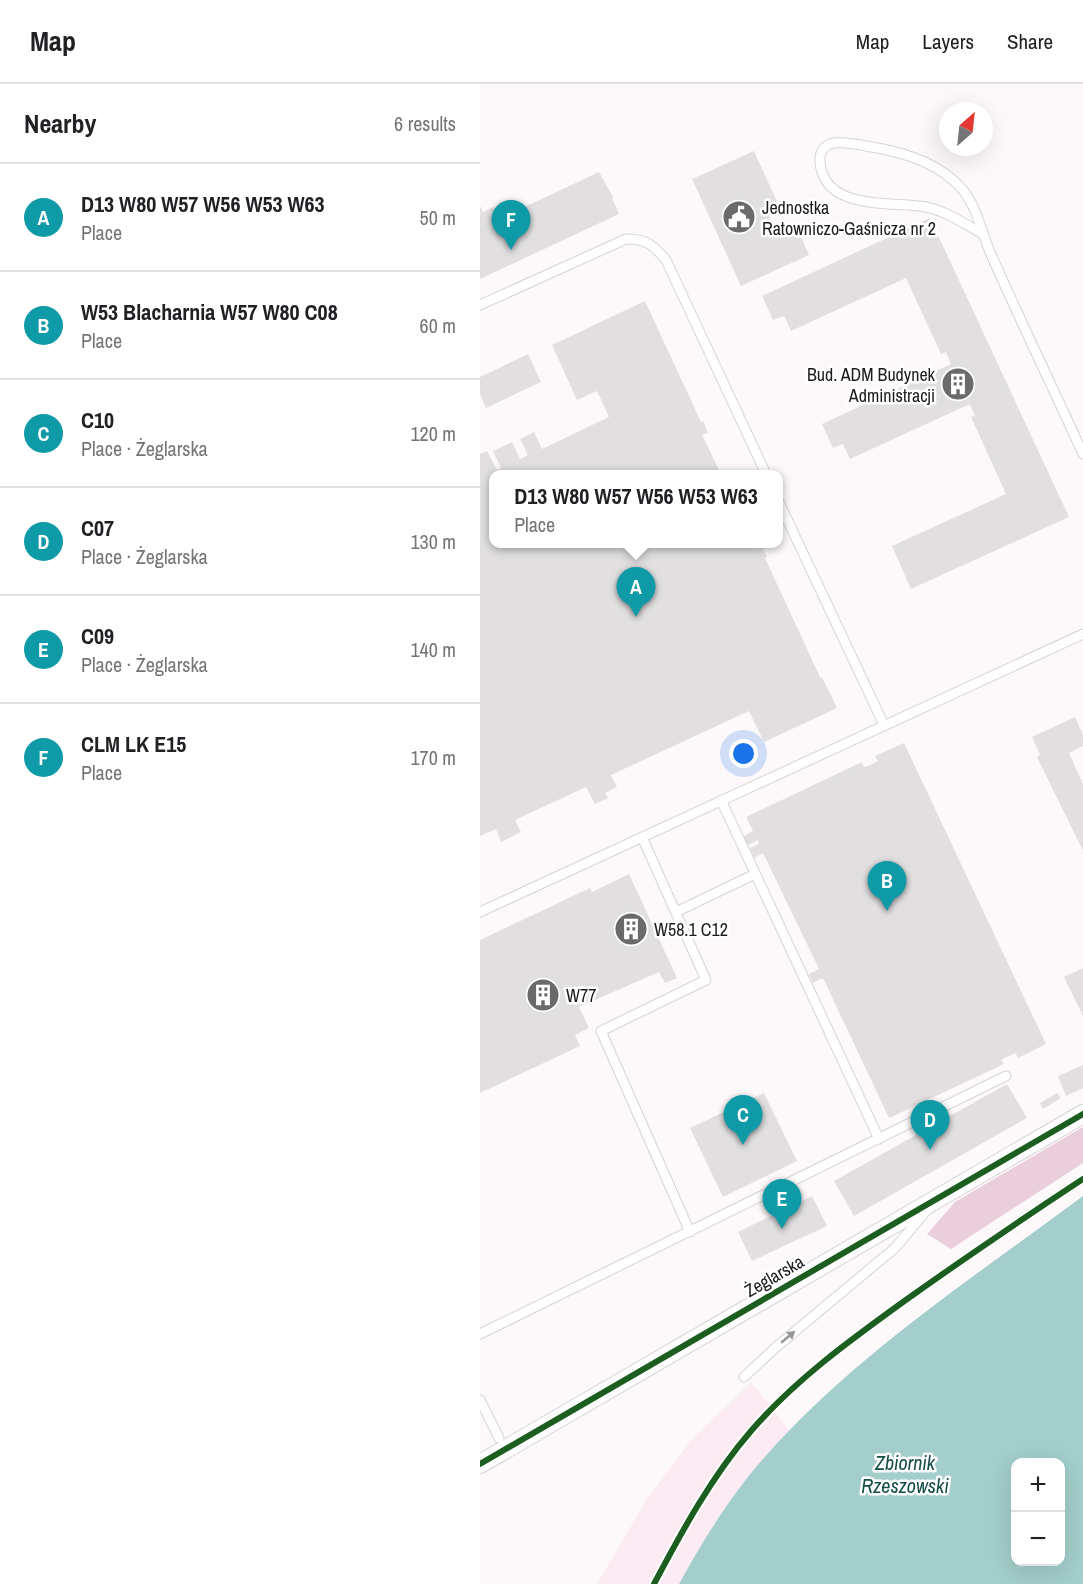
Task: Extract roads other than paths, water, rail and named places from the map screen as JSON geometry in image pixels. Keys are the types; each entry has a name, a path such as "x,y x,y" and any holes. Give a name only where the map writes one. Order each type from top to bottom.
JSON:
{"street":[{"name":"Żeglarska","path":"480,1464 1083,1114"}],"lane":[{"path":"983,234 936,210 841,195 827,184 821,172 819,159 821,151 834,143 894,152 928,164 954,180 965,192 972,202 983,234 1083,453"},
{"path":"480,305 626,239 640,239 654,247 666,260 764,470"},
{"path":"783,511 884,725"},
{"path":"480,912 1083,634"},
{"path":"721,800 879,1139"},
{"path":"642,837 706,980 601,1031 690,1232"},
{"path":"676,912 755,874"},
{"path":"480,1334 1006,1076"},
{"path":"744,1377 775,1348 895,1248 935,1200"},
{"path":"480,1400 499,1438"}],"water":[{"name":"Zbiornik Rzeszowski","path":"1083,1196 1083,1584 679,1584 728,1503 763,1459 798,1421 875,1352 957,1288"}],"place":[{"name":"Jednostka Ratowniczo-Gaśnicza nr 2","path":"739,217"},
{"name":"CLM LK E15","path":"511,250"},
{"name":"Bud. ADM Budynek Administracji","path":"958,384"},
{"name":"D13 W80 W57 W56 W53 W63","path":"636,617"},
{"name":"W53 Blacharnia W57 W80 C08","path":"887,911"},
{"name":"W58.1 C12","path":"631,929"},
{"name":"W77","path":"543,995"},
{"name":"C10","path":"743,1145"},
{"name":"C07","path":"930,1150"},
{"name":"C09","path":"782,1229"}]}
